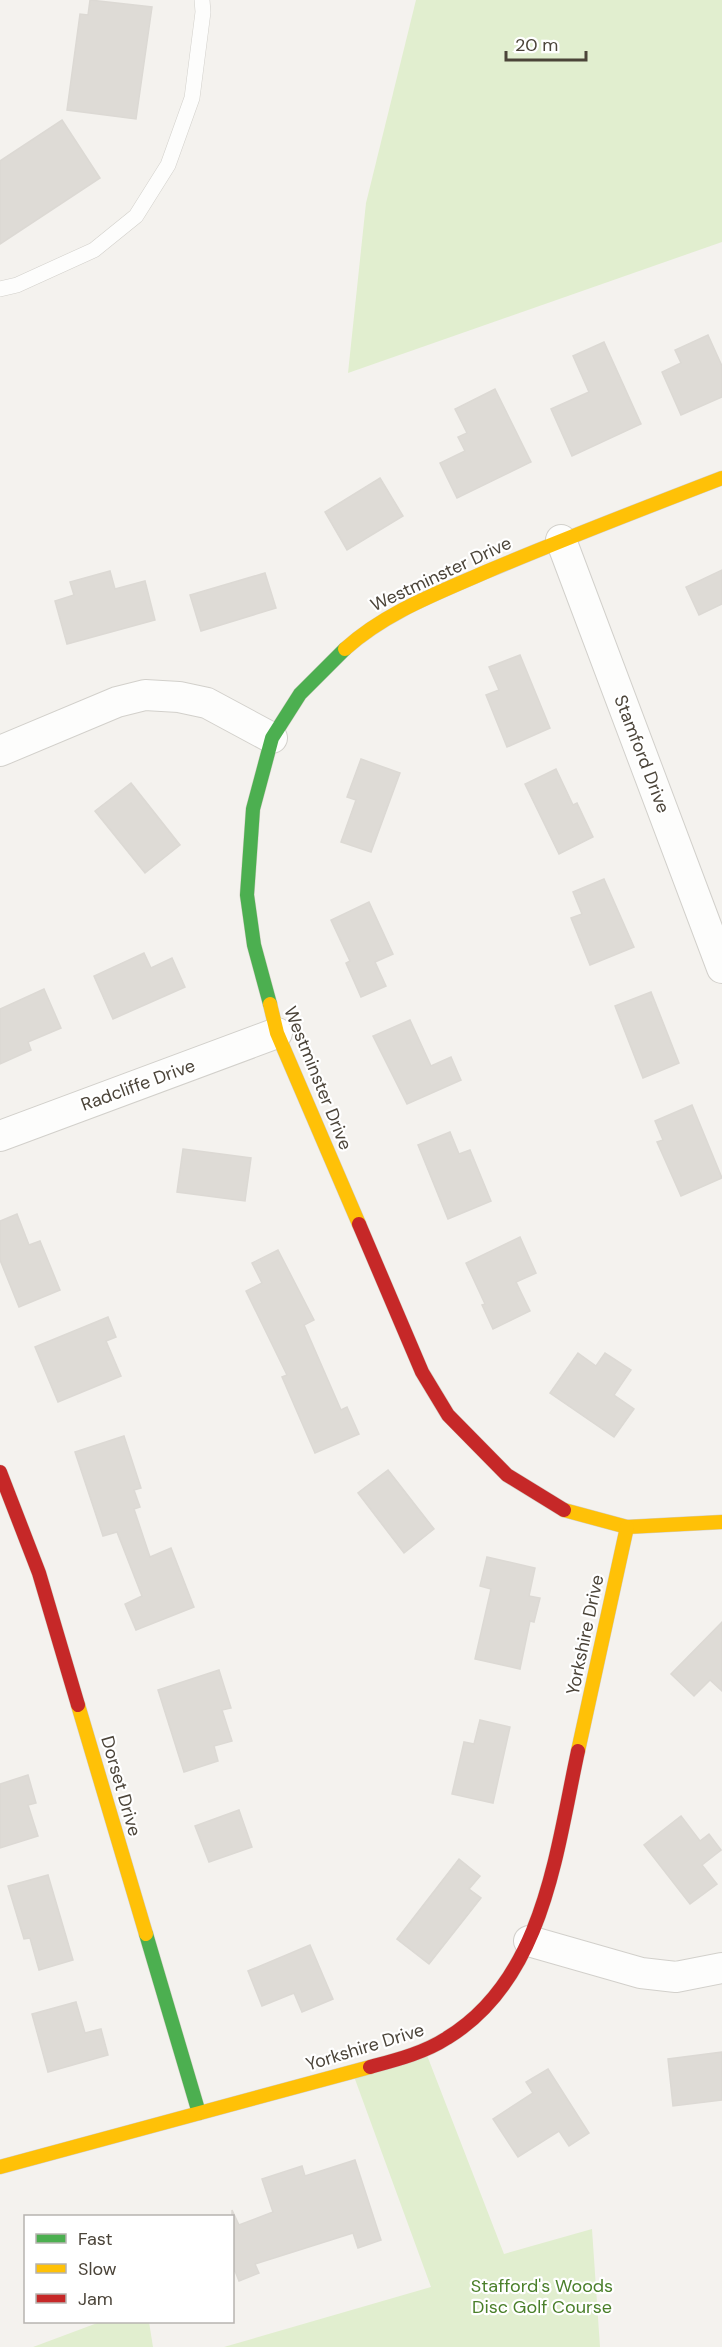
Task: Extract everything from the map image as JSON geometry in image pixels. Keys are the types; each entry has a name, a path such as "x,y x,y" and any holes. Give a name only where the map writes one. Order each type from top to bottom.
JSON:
{"street":[{"name":"Westminster Drive","path":"722,478 561,540 412,604 366,630 327,665 300,694 272,738 253,809 247,895 254,945 277,1034 422,1372 448,1416 507,1475 565,1511 627,1527 722,1522"},
{"name":"Stamford Drive","path":"561,540 722,968"},
{"path":"0,751 117,702 145,695 179,697 207,703 272,738"},
{"name":"Radcliffe Drive","path":"0,1137 277,1034"},
{"name":"Dorset Drive","path":"0,1472 39,1573 199,2113"},
{"name":"Yorkshire Drive","path":"0,2167 402,2058 448,2038 480,2012 508,1980 529,1941 546,1899 627,1527"},
{"path":"529,1941 641,1973 676,1977 722,1968"}],"lane":[{"path":"0,289 17,285 94,250 136,216 168,165 192,98 203,12 202,0"}],"green space":[{"path":"416,0 722,0 722,242 348,373 366,203"},
{"name":"Stafford's Woods Disc Golf Course","path":"423,2045 504,2254 592,2229 600,2347 224,2347 431,2287 352,2071"},
{"path":"97,2323 149,2323 153,2347 33,2347"}],"building":[{"path":"90,0 152,7 136,119 67,110 80,14 88,15"},
{"path":"62,120 100,178 0,244 0,161"},
{"path":"708,335 722,366 722,397 681,415 662,372 681,363 675,350"},
{"path":"604,342 641,424 572,456 551,409 589,392 573,356"},
{"path":"495,389 531,462 457,498 440,463 465,451 458,437 467,433 455,409"},
{"path":"380,478 403,516 347,550 325,512"},
{"path":"722,570 722,604 699,615 686,587"},
{"path":"110,571 115,589 145,581 155,620 67,644 55,601 74,595 70,582"},
{"path":"265,573 276,608 201,631 190,595"},
{"path":"520,655 550,728 507,747 486,695 499,690 489,667"},
{"path":"361,759 400,773 371,852 341,842 356,800 347,797"},
{"path":"556,769 573,805 577,803 593,837 559,854 525,784"},
{"path":"131,783 180,845 145,873 95,811"},
{"path":"604,879 634,947 590,965 571,918 582,914 573,892"},
{"path":"369,902 393,954 375,962 386,986 361,997 346,963 350,961 331,920"},
{"path":"144,953 151,968 172,958 185,987 113,1019 94,976"},
{"path":"44,989 61,1028 28,1042 31,1050 0,1064 0,1009"},
{"path":"651,992 679,1063 643,1078 615,1006"},
{"path":"410,1020 431,1066 451,1057 461,1080 407,1104 373,1036"},
{"path":"692,1105 722,1178 681,1196 657,1142 663,1140 655,1121"},
{"path":"450,1132 459,1154 470,1150 491,1201 448,1219 418,1145"},
{"path":"183,1149 251,1158 245,1201 177,1192"},
{"path":"17,1214 29,1245 40,1241 60,1290 19,1307 0,1260 0,1221"},
{"path":"520,1237 536,1273 516,1282 530,1311 493,1329 482,1305 485,1304 466,1263"},
{"path":"278,1250 314,1320 304,1325 341,1410 347,1407 359,1434 315,1453 282,1377 287,1375 246,1291 262,1283 252,1263"},
{"path":"108,1317 116,1337 106,1341 121,1376 58,1402 35,1347"},
{"path":"578,1353 596,1366 605,1353 631,1370 614,1395 634,1409 614,1437 550,1393"},
{"path":"124,1436 141,1488 134,1490 140,1507 134,1509 150,1557 171,1548 194,1607 136,1630 125,1604 142,1596 117,1532 103,1536 75,1452"},
{"path":"388,1470 434,1529 404,1553 358,1493"},
{"path":"487,1557 535,1568 529,1596 540,1598 534,1622 530,1621 520,1669 475,1659 491,1589 480,1586"},
{"path":"722,1622 722,1691 710,1680 694,1696 671,1674"},
{"path":"219,1670 231,1708 222,1710 232,1741 214,1746 218,1761 184,1772 158,1690"},
{"path":"480,1720 510,1727 493,1803 452,1794 464,1742 474,1744"},
{"path":"28,1775 36,1803 28,1805 38,1836 0,1848 0,1784"},
{"path":"239,1810 252,1847 209,1862 195,1826"},
{"path":"681,1816 700,1841 709,1834 721,1850 702,1865 717,1884 690,1904 644,1845"},
{"path":"459,1859 480,1876 469,1889 481,1898 429,1964 397,1939"},
{"path":"48,1875 73,1960 39,1970 30,1938 24,1939 8,1886"},
{"path":"310,1945 333,1999 302,2012 294,1993 262,2006 248,1971"},
{"path":"76,2002 85,2033 101,2029 108,2055 48,2072 32,2014"},
{"path":"722,2052 722,2100 673,2106 668,2059"},
{"path":"548,2069 589,2133 569,2146 559,2131 518,2157 493,2119 533,2093 526,2082"},
{"path":"355,2160 381,2240 358,2248 353,2233 255,2264 259,2273 239,2281 234,2271 234,2215 232,2215 232,2210 239,2225 273,2212 262,2179 302,2166 305,2176"}],"traffic: fast":[{"path":"270,1004 254,945 247,895 253,809 272,738 300,694 345,649"},
{"path":"146,1934 199,2113"}],"traffic: slow":[{"path":"345,649 378,624 432,596 546,547 722,478"},
{"path":"270,1004 277,1033 359,1224"},
{"path":"564,1510 627,1527 722,1522"},
{"path":"578,1751 627,1527"},
{"path":"78,1705 146,1934"},
{"path":"0,2167 370,2067"}],"traffic: jam":[{"path":"359,1224 422,1372 448,1415 507,1475 564,1510"},
{"path":"0,1472 39,1573 78,1705"},
{"path":"370,2067 419,2052 447,2038 480,2013 505,1982 525,1948 541,1910 562,1830 578,1751"}]}
